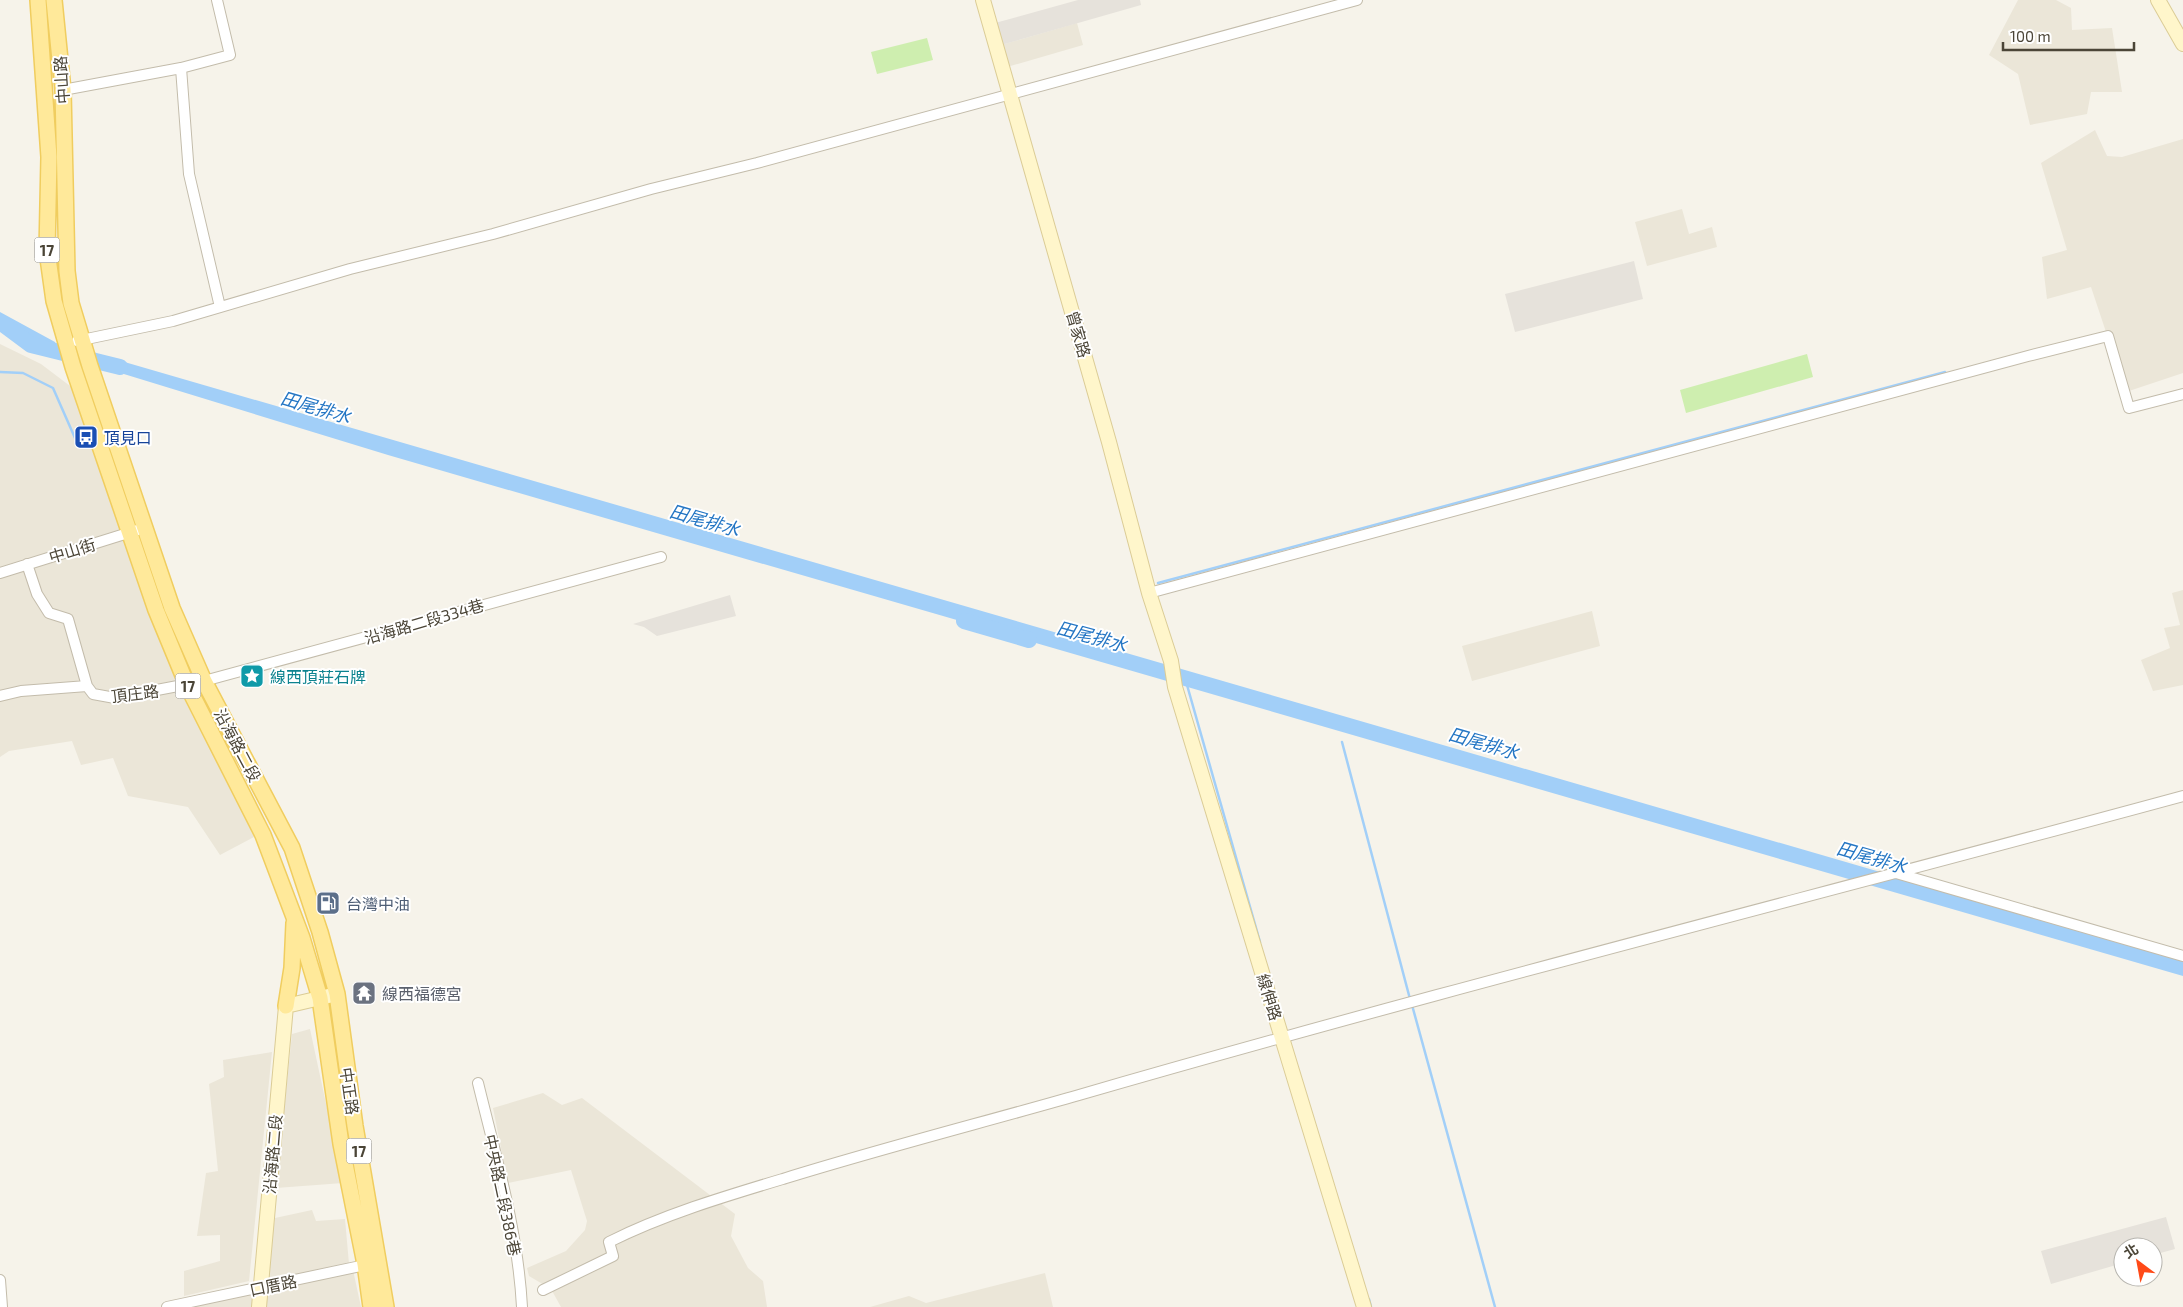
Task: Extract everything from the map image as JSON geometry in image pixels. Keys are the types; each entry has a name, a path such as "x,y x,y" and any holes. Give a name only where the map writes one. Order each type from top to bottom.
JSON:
{"main road":[{"name":"中山路","path":"38,0 49,156 48,251 54,301 66,341"},
{"name":"中山路","path":"54,0 63,90 66,271 71,303 82,340"},
{"name":"沿海路二段","path":"82,340 172,608 204,681 292,848 320,932 337,994"},
{"name":"沿海路二段","path":"66,341 128,533 156,610 187,685 263,836 294,914 320,998"},
{"path":"286,1006 292,968 294,914"},
{"name":"中正路","path":"337,994 372,1264 371,1307"},
{"name":"中正路","path":"320,998 341,1144 372,1264 386,1307"}],"street":[{"path":"63,90 181,68 230,55 217,0"},
{"name":"曾家路","path":"983,0 1107,432 1149,593 1172,669"},
{"path":"66,341 82,340 173,321 350,270 492,234 651,189 757,163 1358,0"},
{"path":"2158,0 2183,44"},
{"path":"181,68 189,174 220,307"},
{"path":"1149,593 2019,358 2108,336 2129,408 2183,394"},
{"name":"中山街","path":"0,573 144,528"},
{"name":"沿海路二段334巷","path":"187,685 661,557"},
{"path":"0,696 21,691 87,686 68,619 49,613 37,594 28,564"},
{"name":"線伸路","path":"1172,669 1175,687 1364,1307"},
{"name":"頂庄路","path":"87,686 92,694 114,698 187,685"},
{"path":"543,1290 613,1256 608,1242 638,1228 721,1198 883,1148 1014,1113 1282,1036 2183,796"},
{"path":"1896,873 2183,956"},
{"path":"286,1006 337,994"},
{"name":"沿海路二段","path":"259,1307 286,1006"},
{"name":"中央路二段386巷","path":"478,1084 502,1184 518,1264 522,1307"},
{"name":"口厝路","path":"167,1307 372,1264"},
{"path":"0,1280 2,1307"}],"shaded area":[{"path":"1078,0 1140,0 1141,5 1001,45 995,23"},
{"path":"2018,0 2056,0 2071,8 2072,30 2112,28 2122,92 2091,92 2087,114 2030,125 2018,74 1989,55"},
{"path":"1077,23 1083,45 1007,67 1001,45"},
{"path":"2095,130 2107,156 2122,157 2183,139 2183,373 2126,392 2091,287 2047,299 2042,257 2067,250 2041,163"},
{"path":"1682,209 1689,234 1712,227 1717,247 1647,266 1635,222"},
{"path":"1634,261 1643,299 1515,332 1505,294"},
{"path":"0,344 41,364 74,389 134,569 175,671 254,837 220,855 188,807 128,796 113,758 81,765 72,741 9,751 0,757"},
{"path":"2183,590 2183,685 2153,691 2141,660 2170,648 2164,628 2180,625 2172,593"},
{"path":"730,595 736,616 657,636 644,627 633,624"},
{"path":"1592,611 1600,646 1472,681 1462,646"},
{"path":"310,1029 343,1183 276,1188 292,1034"},
{"path":"272,1052 249,1281 184,1296 184,1271 220,1261 220,1235 197,1236 206,1173 218,1171 209,1084 224,1077 223,1060"},
{"path":"543,1093 562,1105 582,1098 735,1214 731,1236 748,1268 763,1281 767,1307 561,1307 551,1289 529,1276 527,1268 566,1251 585,1230 587,1221 571,1170 508,1183 493,1108"},
{"path":"312,1210 316,1221 345,1219 349,1264 265,1282 275,1218"},
{"path":"2166,1217 2175,1249 2163,1252 2163,1237 2113,1237 2113,1266 2051,1284 2041,1251"},
{"path":"353,1270 361,1307 186,1307"},
{"path":"1045,1273 1053,1307 870,1307 909,1296 926,1303"}],"green space":[{"path":"927,38 933,60 877,74 871,52"},
{"path":"1807,354 1813,377 1686,413 1680,390"}],"water":[{"path":"0,312 55,342 60,357 28,347 0,331"},
{"path":"97,354 2183,960 2183,976 388,455 101,367"}],"waterway":[{"name":"田尾排水","path":"0,322 31,345 120,367"},
{"path":"0,372 23,373 53,388 75,438"},
{"path":"1158,583 1945,372"},
{"name":"田尾排水","path":"964,621 1029,640"},
{"path":"1187,685 1260,942"},
{"path":"1342,742 1410,999"},
{"path":"1412,1005 1495,1307"},
{"path":"1369,1299 1371,1307"}],"place":[{"name":"頂見口","path":"86,437"},
{"name":"線西頂莊石牌","path":"252,676"},
{"name":"台灣中油","path":"328,903"},
{"name":"線西福德宮","path":"364,993"}]}
